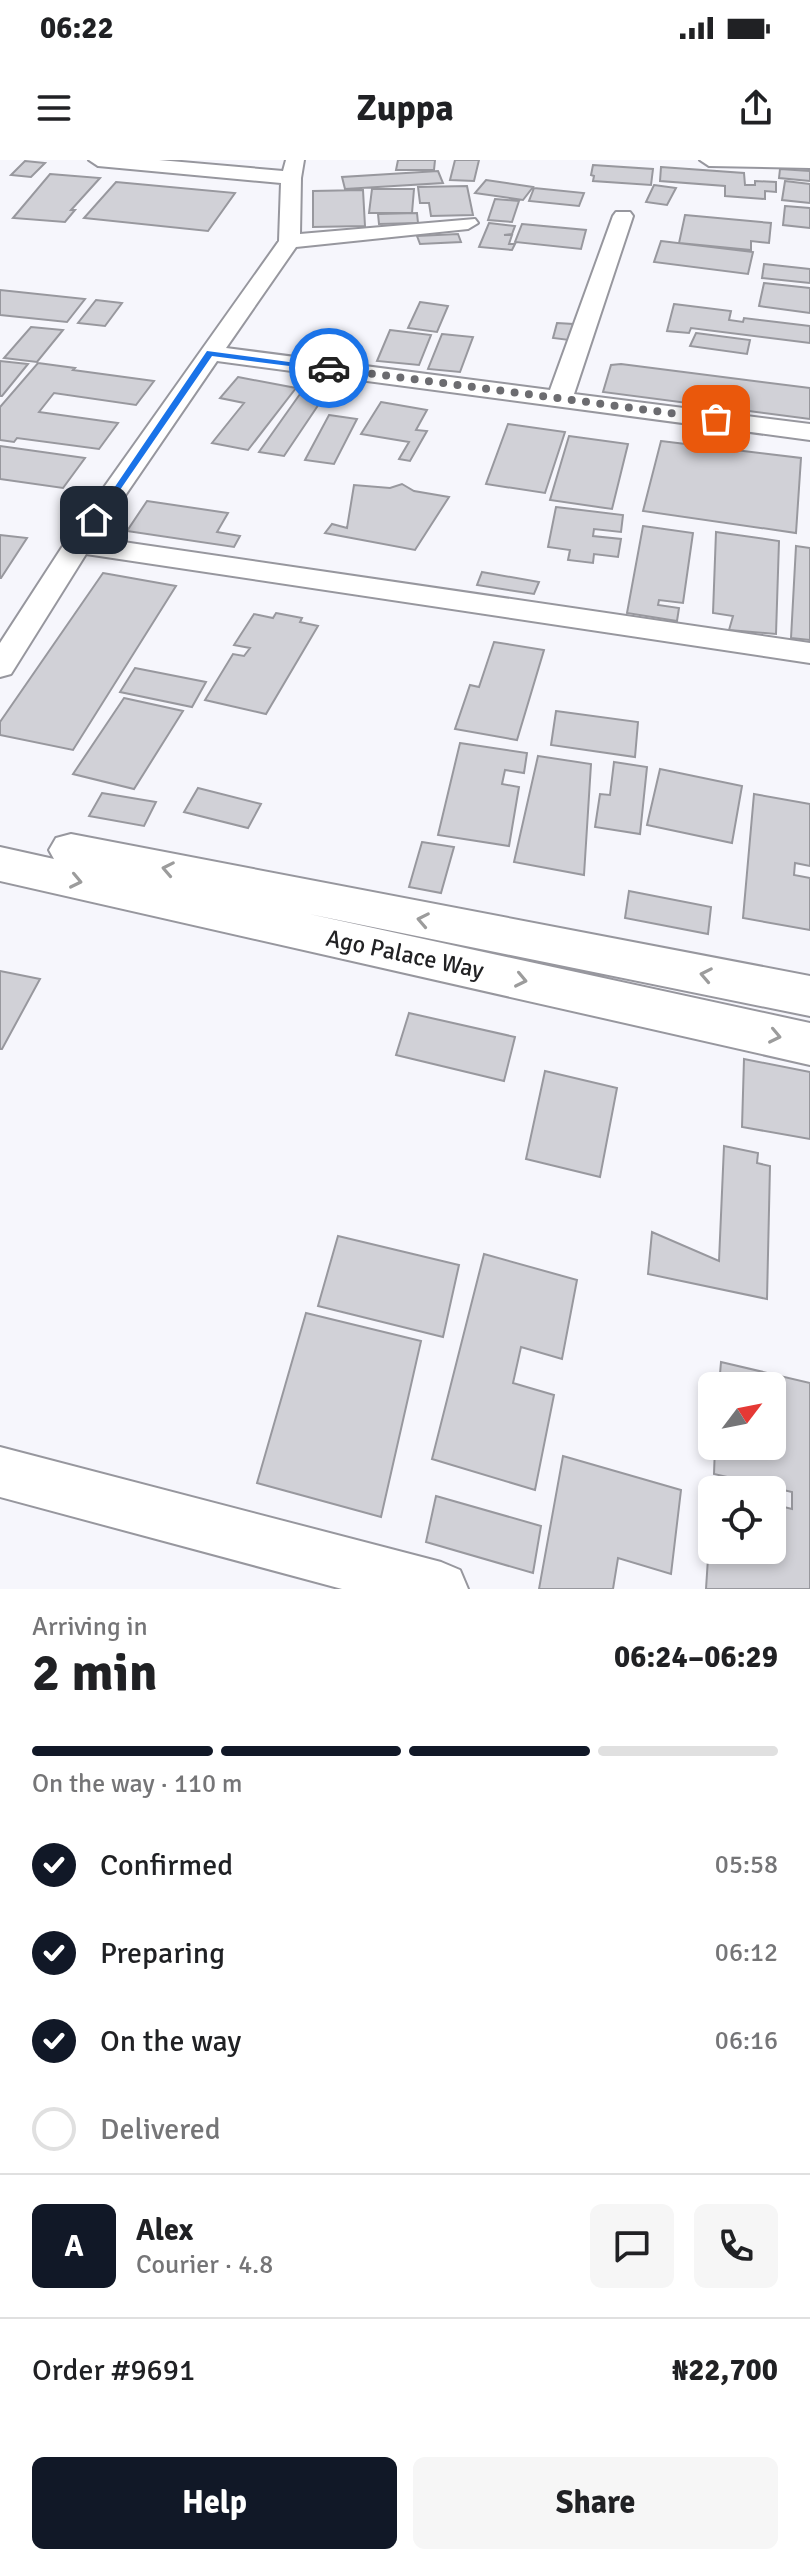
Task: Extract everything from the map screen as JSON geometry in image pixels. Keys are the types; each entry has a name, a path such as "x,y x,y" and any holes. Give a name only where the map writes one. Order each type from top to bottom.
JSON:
{"main road":[{"name":"Ago Palace Way","path":"0,836 810,996"},
{"name":"Ago Palace Way","path":"0,864 810,1044"}],"street":[{"path":"0,667 78,544 289,241 293,169 98,160"},
{"path":"709,160 810,162"},
{"path":"560,398 623,216"},
{"path":"289,241 468,223"},
{"path":"210,353 810,432"},
{"path":"78,544 810,653"},
{"path":"0,1472 441,1589"}],"building":[{"path":"398,160 435,160 434,170 396,170"},
{"path":"455,160 479,160 474,181 450,180"},
{"path":"25,161 45,163 31,177 11,175"},
{"path":"593,165 653,169 651,185 593,181"},
{"path":"661,167 744,173 745,185 755,185 755,181 776,182 776,192 765,191 765,199 725,196 725,186 660,181"},
{"path":"780,169 810,171 810,181 779,178"},
{"path":"438,171 443,183 345,189 342,177"},
{"path":"50,174 100,178 71,210 75,210 65,222 13,218"},
{"path":"486,180 533,187 523,200 475,193"},
{"path":"785,181 810,184 810,203 782,200"},
{"path":"116,182 235,193 208,231 84,218"},
{"path":"654,185 676,188 667,205 646,202"},
{"path":"467,186 473,215 431,216 429,203 420,203 418,187"},
{"path":"534,188 584,193 579,206 529,201"},
{"path":"372,189 414,189 412,213 369,213"},
{"path":"363,190 365,226 313,227 313,191"},
{"path":"495,199 519,201 512,222 488,220"},
{"path":"785,206 810,208 810,228 783,225"},
{"path":"417,213 418,223 379,224 378,214"},
{"path":"685,215 771,223 769,243 751,241 751,250 679,243"},
{"path":"489,223 515,226 512,234 504,235 512,235 509,244 515,244 512,250 479,247"},
{"path":"522,224 586,230 581,249 515,242"},
{"path":"458,234 461,242 420,244 417,236"},
{"path":"661,241 753,252 748,274 654,262"},
{"path":"764,264 810,269 810,283 762,278"},
{"path":"764,283 810,288 810,313 759,306"},
{"path":"0,290 85,299 67,322 0,315"},
{"path":"96,300 122,303 105,326 78,323"},
{"path":"420,302 448,306 437,332 408,328"},
{"path":"674,304 731,311 729,320 743,322 744,318 810,326 810,343 691,328 689,333 667,331"},
{"path":"557,323 573,324 569,340 553,338"},
{"path":"31,327 63,330 37,362 4,358"},
{"path":"390,330 431,335 419,365 377,361"},
{"path":"696,333 750,340 747,354 690,346"},
{"path":"442,334 473,337 460,372 428,369"},
{"path":"0,361 28,364 2,396 0,396"},
{"path":"38,363 154,381 136,405 54,393 39,412 118,423 99,449 17,438 14,442 0,440 0,407"},
{"path":"611,365 810,388 810,419 603,392"},
{"path":"238,377 296,388 248,450 212,443 244,403 220,398"},
{"path":"300,394 323,398 284,456 259,452"},
{"path":"381,402 427,410 416,430 427,431 410,461 399,459 409,442 361,434"},
{"path":"329,415 357,419 334,464 305,460"},
{"path":"508,424 565,432 545,493 486,484"},
{"path":"569,436 628,444 612,509 550,500"},
{"path":"661,441 801,458 796,533 643,511"},
{"path":"0,446 85,458 63,488 0,479"},
{"path":"402,484 414,491 449,497 415,550 325,533 332,524 347,528 354,485 390,488"},
{"path":"147,501 228,513 217,532 240,536 234,547 127,531"},
{"path":"556,507 623,515 621,532 594,529 593,536 621,539 618,557 594,554 593,563 568,560 570,550 548,547"},
{"path":"643,526 693,533 683,603 659,600 658,605 679,608 677,621 627,613"},
{"path":"716,532 779,541 776,634 729,630 733,616 713,613"},
{"path":"0,535 27,538 1,578 0,578"},
{"path":"796,546 810,548 810,640 791,638"},
{"path":"482,572 539,582 534,594 477,585"},
{"path":"103,573 176,586 73,750 0,735 0,722"},
{"path":"276,613 302,618 300,622 318,626 266,714 205,700 233,654 244,656 250,648 234,645 254,614 273,618"},
{"path":"494,642 544,650 517,740 455,729 470,685 479,687"},
{"path":"135,668 206,682 192,707 120,692"},
{"path":"124,698 183,711 134,789 73,774"},
{"path":"556,711 638,722 635,757 551,745"},
{"path":"460,743 527,753 524,773 505,770 502,784 519,787 509,846 438,835"},
{"path":"538,756 591,764 584,875 514,862"},
{"path":"614,762 647,767 640,834 595,827 600,794 610,795"},
{"path":"660,769 742,786 732,843 647,825"},
{"path":"198,788 261,804 248,828 184,812"},
{"path":"102,793 156,802 144,826 89,816"},
{"path":"754,794 810,804 810,866 795,863 794,875 810,878 810,930 743,918"},
{"path":"422,842 454,847 441,893 409,887"},
{"path":"629,891 711,907 708,934 625,918"},
{"path":"0,971 40,979 2,1049 0,1049"},
{"path":"409,1013 515,1037 504,1081 396,1055"},
{"path":"744,1059 810,1072 810,1139 742,1127"},
{"path":"545,1071 617,1088 600,1177 526,1159"},
{"path":"724,1146 758,1153 757,1163 770,1166 767,1299 648,1274 652,1232 719,1261"},
{"path":"338,1236 459,1265 443,1337 318,1306"},
{"path":"484,1254 577,1280 562,1359 521,1347 513,1383 554,1395 535,1490 432,1459"},
{"path":"306,1313 421,1341 381,1517 257,1483"},
{"path":"721,1362 763,1372 720,1372"},
{"path":"786,1377 810,1383 810,1589 706,1589 708,1564 786,1564 786,1508 792,1509 792,1492 786,1491 786,1476 714,1474 714,1460 786,1460"},
{"path":"563,1456 681,1490 671,1574 618,1558 613,1589 539,1589"},
{"path":"436,1496 541,1526 533,1573 426,1542"}],"way so far":[{"path":"329,368 716,419"}],"route":[{"path":"94,520 210,353 329,368"}]}
